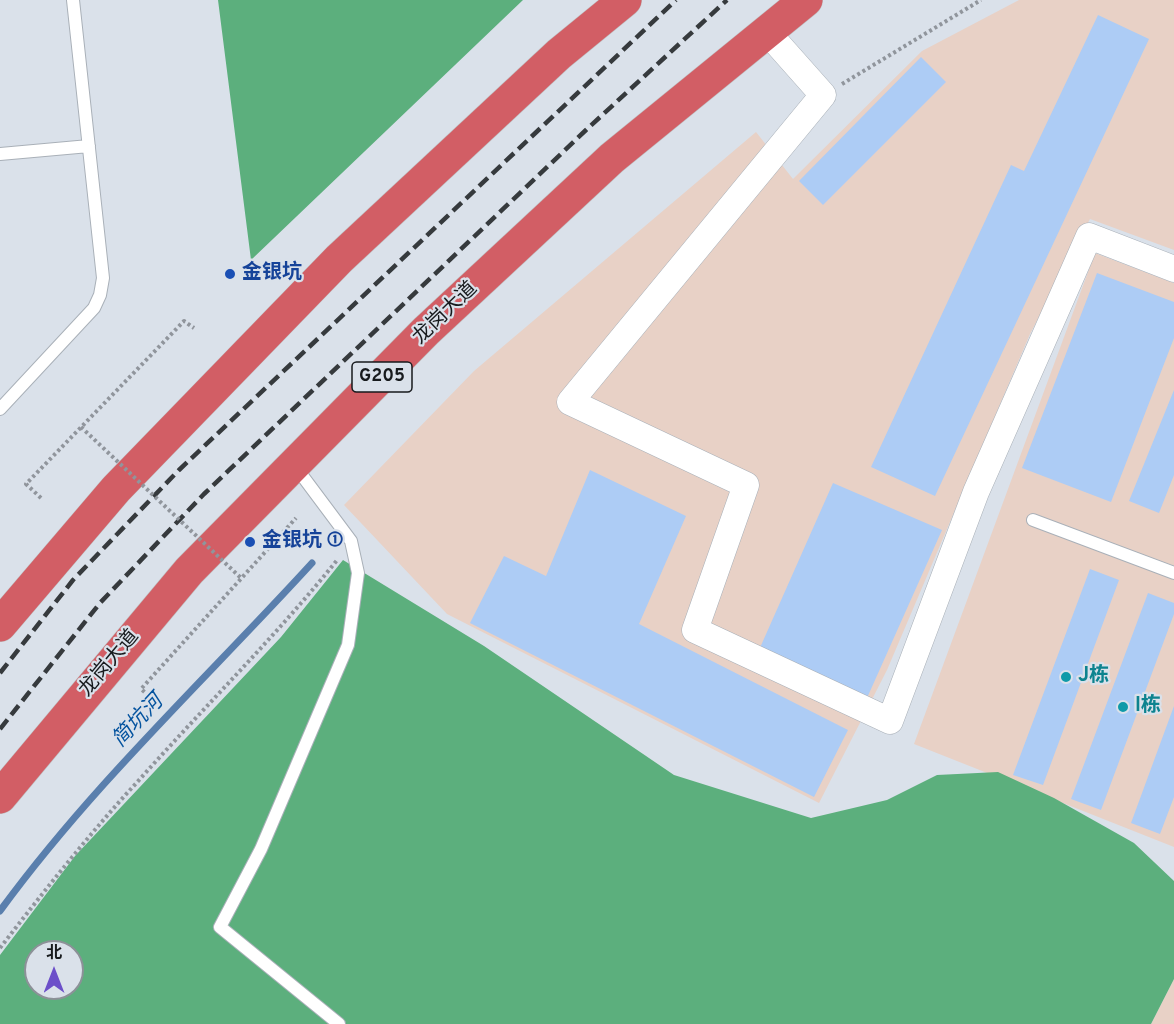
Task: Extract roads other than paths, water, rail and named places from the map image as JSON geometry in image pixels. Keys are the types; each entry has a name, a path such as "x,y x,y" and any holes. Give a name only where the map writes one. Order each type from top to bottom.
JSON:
{"highway":[{"path":"0,625 116,489 339,259 559,54 625,0"},
{"name":"龙岗大道","path":"0,797 189,571 426,331 612,158 806,0"}],"street":[{"path":"768,33 823,95 570,402 746,485 695,630 890,721 976,492 1089,236 1174,269"}],"lane":[{"path":"0,409 94,308 100,295 103,278 74,0"},
{"path":"0,154 89,146"},
{"path":"295,465 351,541 358,573 348,645 261,849 220,927 339,1024"},
{"path":"1033,520 1174,573"}],"waterway":[{"name":"简坑河","path":"0,911 111,776 312,563"}],"railway":[{"path":"0,673 73,580 179,470 676,0"},
{"path":"0,729 100,603 204,494 586,130 727,0"}],"place":[{"name":"金银坑","path":"230,274"},
{"name":"金银坑 ①","path":"250,542"},
{"name":"J栋","path":"1066,677"},
{"name":"I栋","path":"1123,707"}]}
